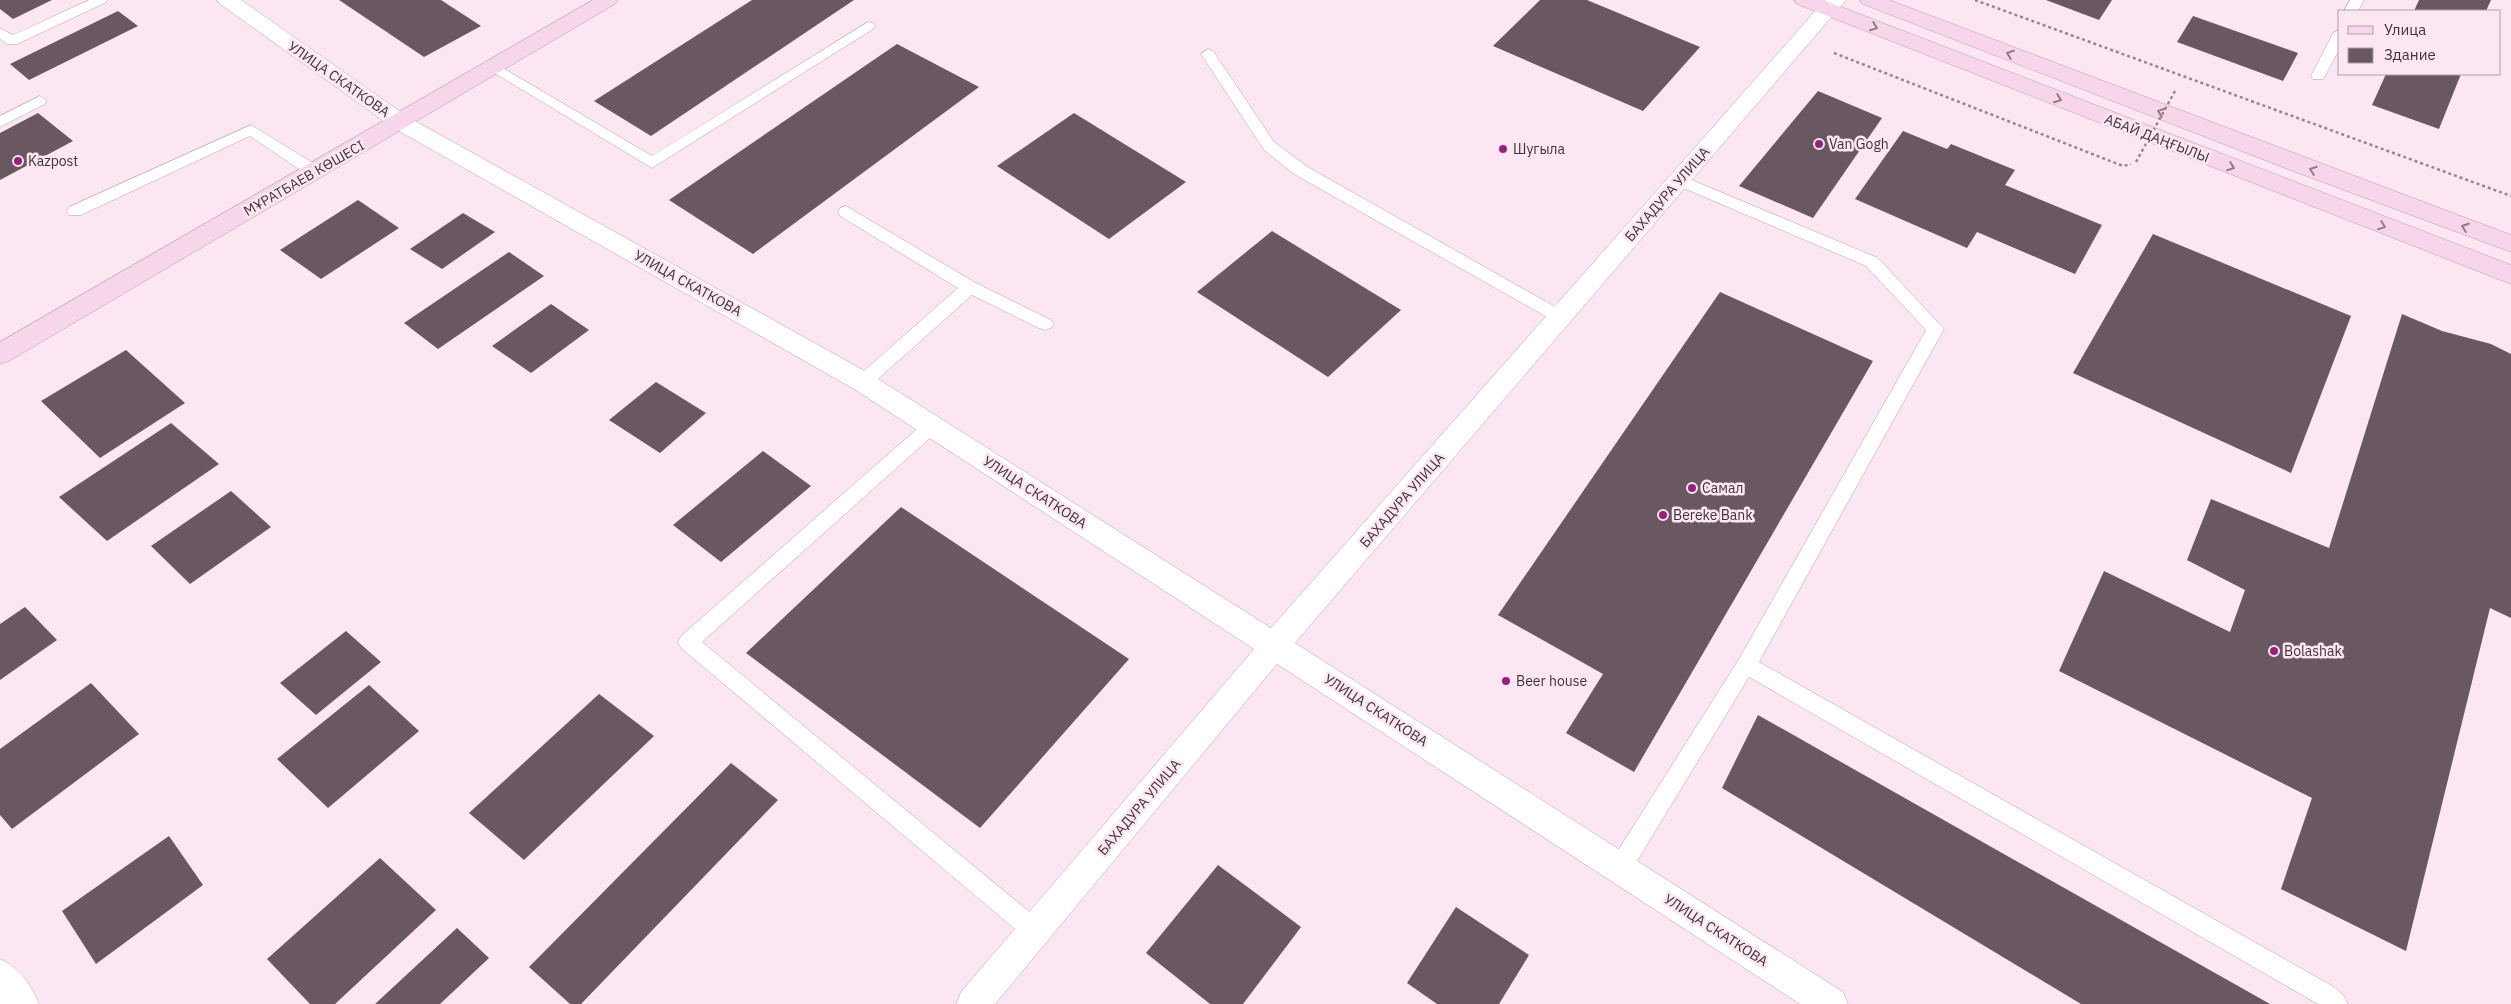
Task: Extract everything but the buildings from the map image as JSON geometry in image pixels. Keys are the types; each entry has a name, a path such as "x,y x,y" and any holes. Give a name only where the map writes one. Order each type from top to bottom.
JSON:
{"main road":[{"name":"МҰРАТБАЕВ КӨШЕСІ","path":"0,354 608,0"},
{"name":"АБАЙ ДАҢҒЫЛЫ","path":"1870,0 2511,244"},
{"name":"АБАЙ ДАҢҒЫЛЫ","path":"1822,3 2511,276"}],"street":[{"name":"УЛИЦА СКАТКОВА","path":"227,0 400,122 863,382 1831,1004"},
{"name":"БАХАДУРА УЛИЦА","path":"974,1004 1275,646 1801,40 1822,3"},
{"path":"0,976 22,1004"}],"lane":[{"path":"0,32 12,41 100,0"},
{"path":"492,68 652,163 868,26"},
{"path":"2318,76 2338,36"},
{"path":"1208,54 1269,146 1300,170 1560,317"},
{"path":"0,122 40,102"},
{"path":"75,211 251,130 315,172"},
{"path":"1620,868 1746,665 1935,329 1872,262 1680,180"},
{"path":"846,212 970,287 1045,324"},
{"path":"863,382 970,287"},
{"path":"932,426 688,642 1035,931"},
{"path":"1746,665 2326,995 2336,1004"}],"path":[{"path":"1975,0 2511,196"},
{"path":"1801,40 2124,166 2136,162 2176,91"}],"place":[{"name":"Van Gogh","path":"1819,144"},
{"name":"Шугыла","path":"1503,149"},
{"name":"Kazpost","path":"18,161"},
{"name":"Самал","path":"1692,488"},
{"name":"Bereke Bank","path":"1663,515"},
{"name":"Bolashak","path":"2274,651"},
{"name":"Beer house","path":"1506,681"}]}
